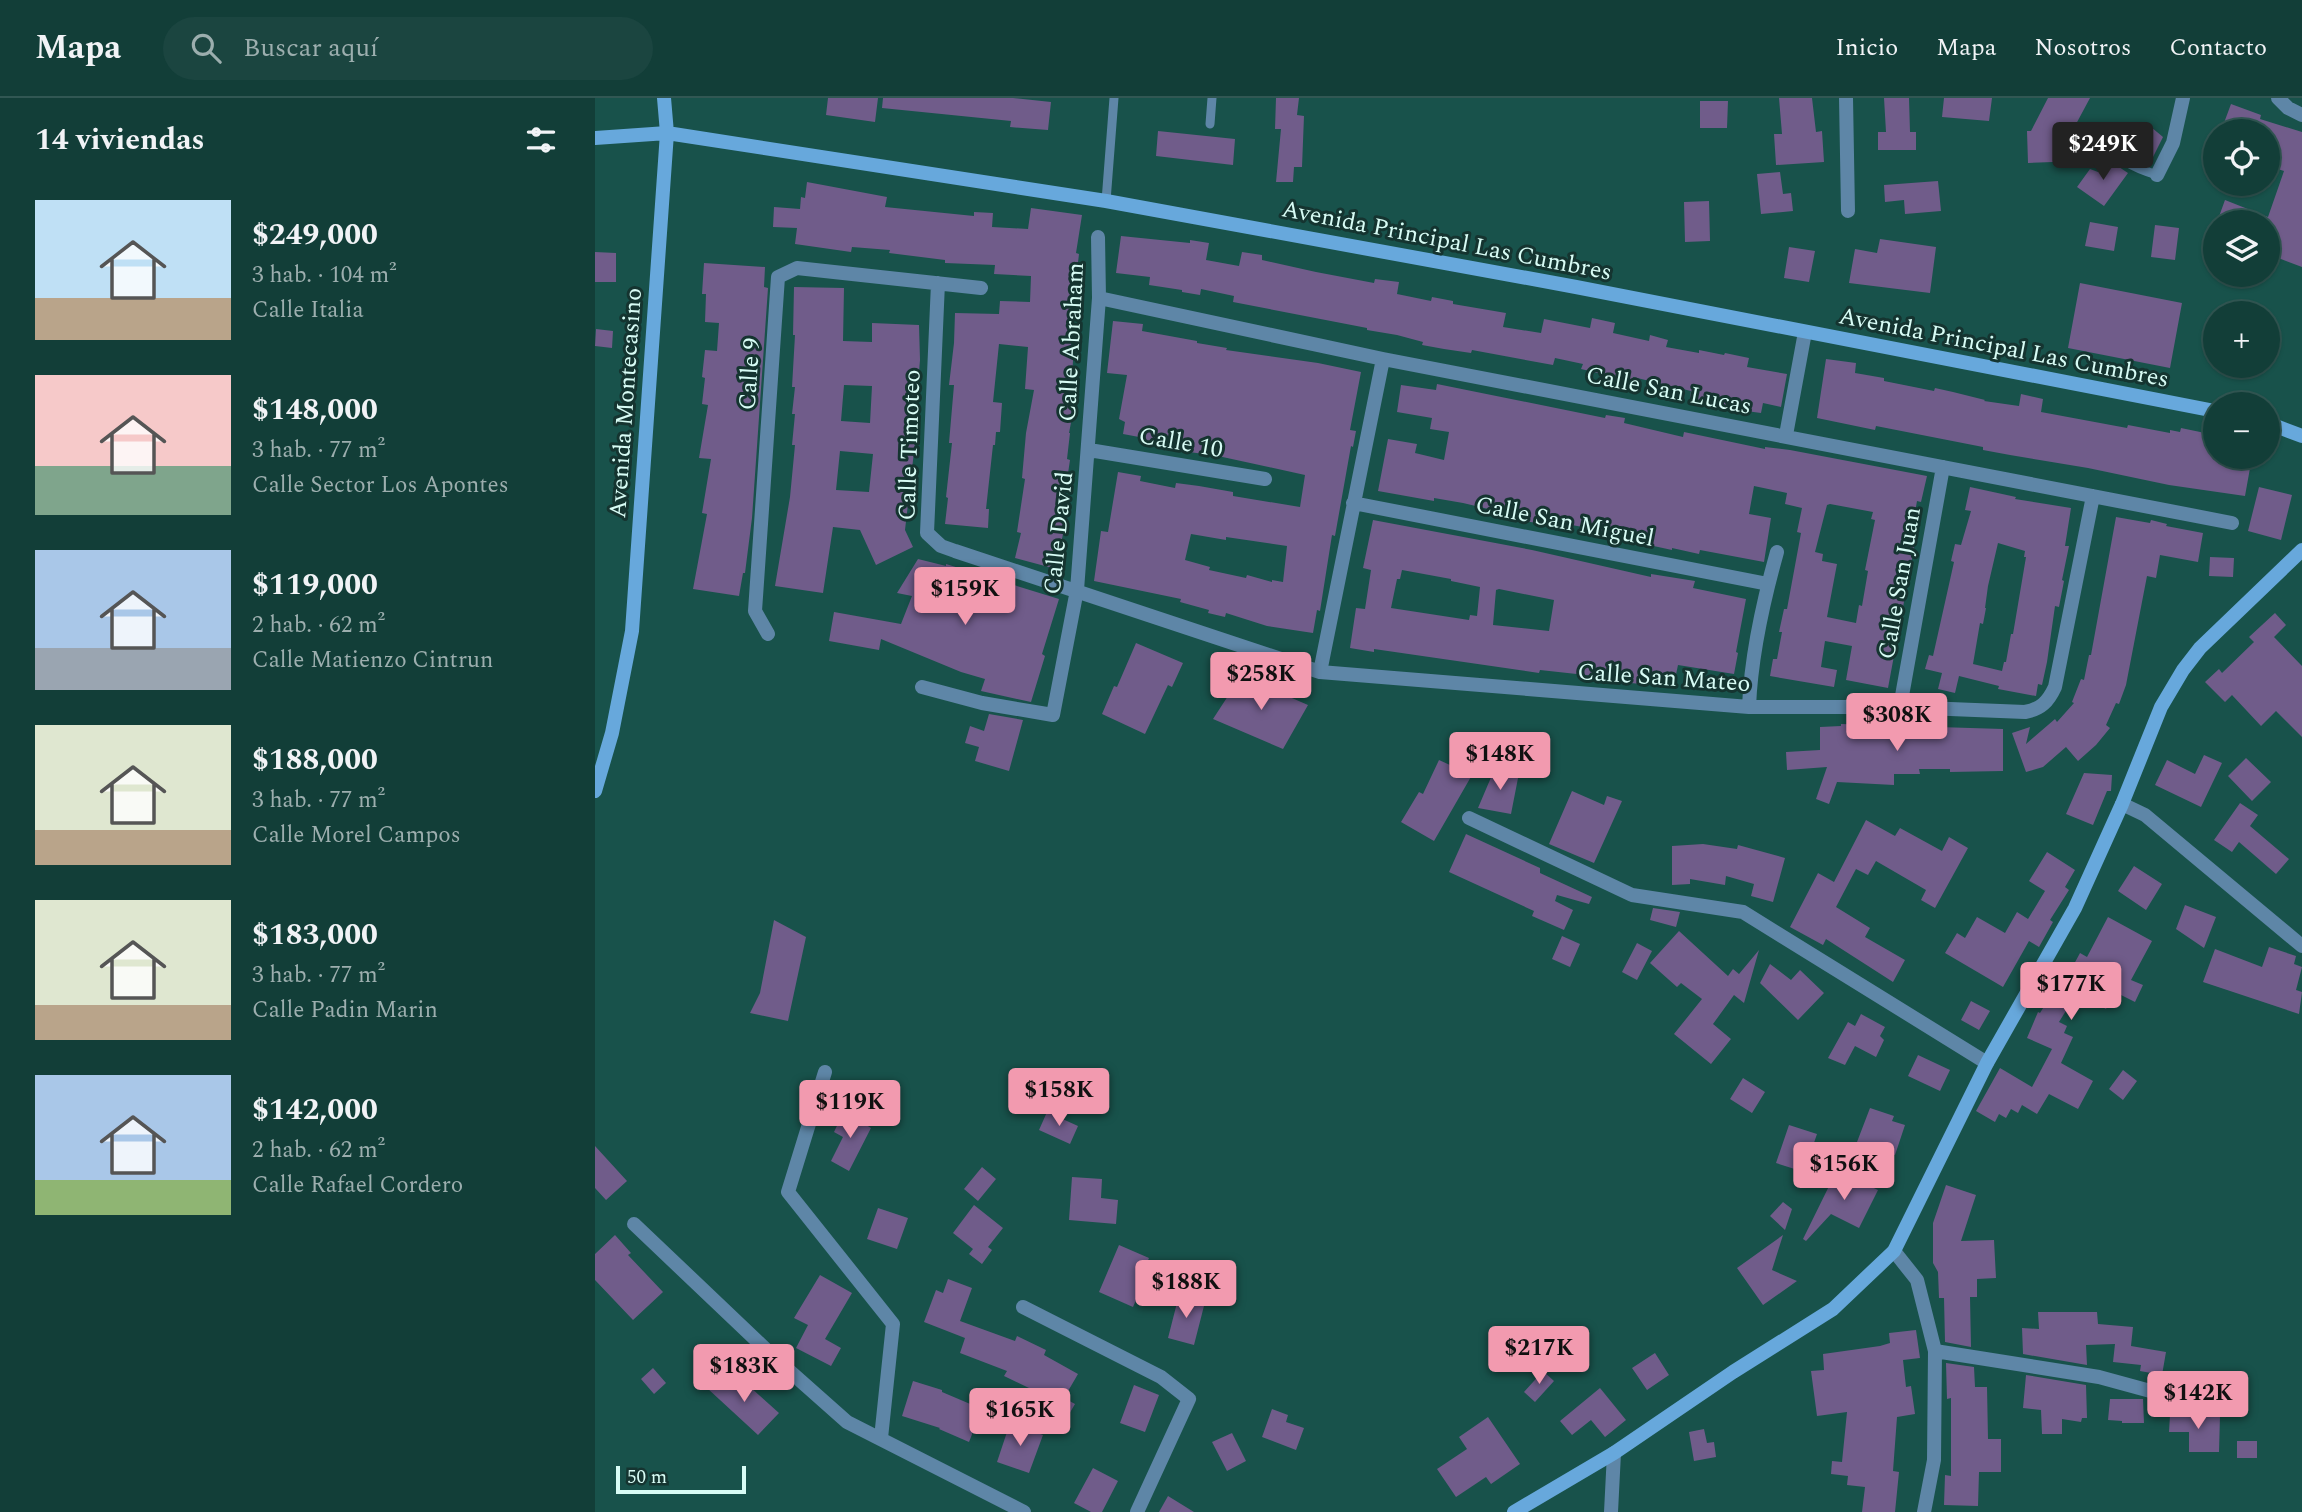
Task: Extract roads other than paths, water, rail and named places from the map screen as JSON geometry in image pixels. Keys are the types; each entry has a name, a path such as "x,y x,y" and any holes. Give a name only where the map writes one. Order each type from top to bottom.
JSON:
{"street":[{"name":"Avenida Montecasino","path":"595,791 612,733 632,631 667,133 664,98"},
{"path":"1846,98 1848,211"},
{"path":"2157,175 2173,143 2183,98"},
{"path":"2278,98 2288,108 2302,115"},
{"name":"Avenida Principal Las Cumbres","path":"595,138 667,133 1106,201 2203,409"},
{"name":"Calle Abraham","path":"1089,450 1098,298 1098,237"},
{"name":"Calle 9","path":"768,634 755,611 778,277 797,268 938,283"},
{"path":"938,283 981,288"},
{"name":"Calle Timoteo","path":"938,283 927,533 948,549 1077,590"},
{"name":"Calle San Lucas","path":"1098,298 1383,359 2232,523"},
{"path":"1786,435 1805,332"},
{"path":"1320,672 1383,359"},
{"path":"2280,428 2302,436"},
{"name":"Calle David","path":"922,687 982,703 1053,715 1077,590 1089,450"},
{"name":"Calle 10","path":"1089,450 1265,480"},
{"name":"Calle San Juan","path":"1901,706 1943,467"},
{"name":"Calle San Mateo","path":"1077,590 1320,672 1749,707 1901,706 2025,712 2042,707 2048,701 2058,676 2093,496"},
{"name":"Calle San Miguel","path":"1353,503 1768,583"},
{"path":"1514,1512 1614,1453 1833,1309 1893,1251 1987,1063 2069,920 2122,804 2161,707 2200,648 2302,550"},
{"path":"1749,707 1750,680 1768,583 1777,552"},
{"path":"2122,804 2145,815 2302,946"},
{"path":"1469,818 1632,895 1743,912 1987,1063"},
{"path":"825,1072 788,1192 893,1324 881,1438"},
{"path":"634,1224 776,1359 847,1422 1024,1512"},
{"path":"1893,1251 1917,1280 1935,1351 1934,1460 1924,1512"},
{"path":"1023,1307 1161,1377 1189,1399 1137,1512"},
{"path":"1935,1351 2099,1377 2154,1392 2224,1406"},
{"path":"1611,1512 1614,1453"}],"lane":[{"path":"1106,201 1114,98"},
{"path":"1210,124 1212,98"},
{"path":"2089,134 2104,138 2111,149 2130,166 2157,175"}]}
